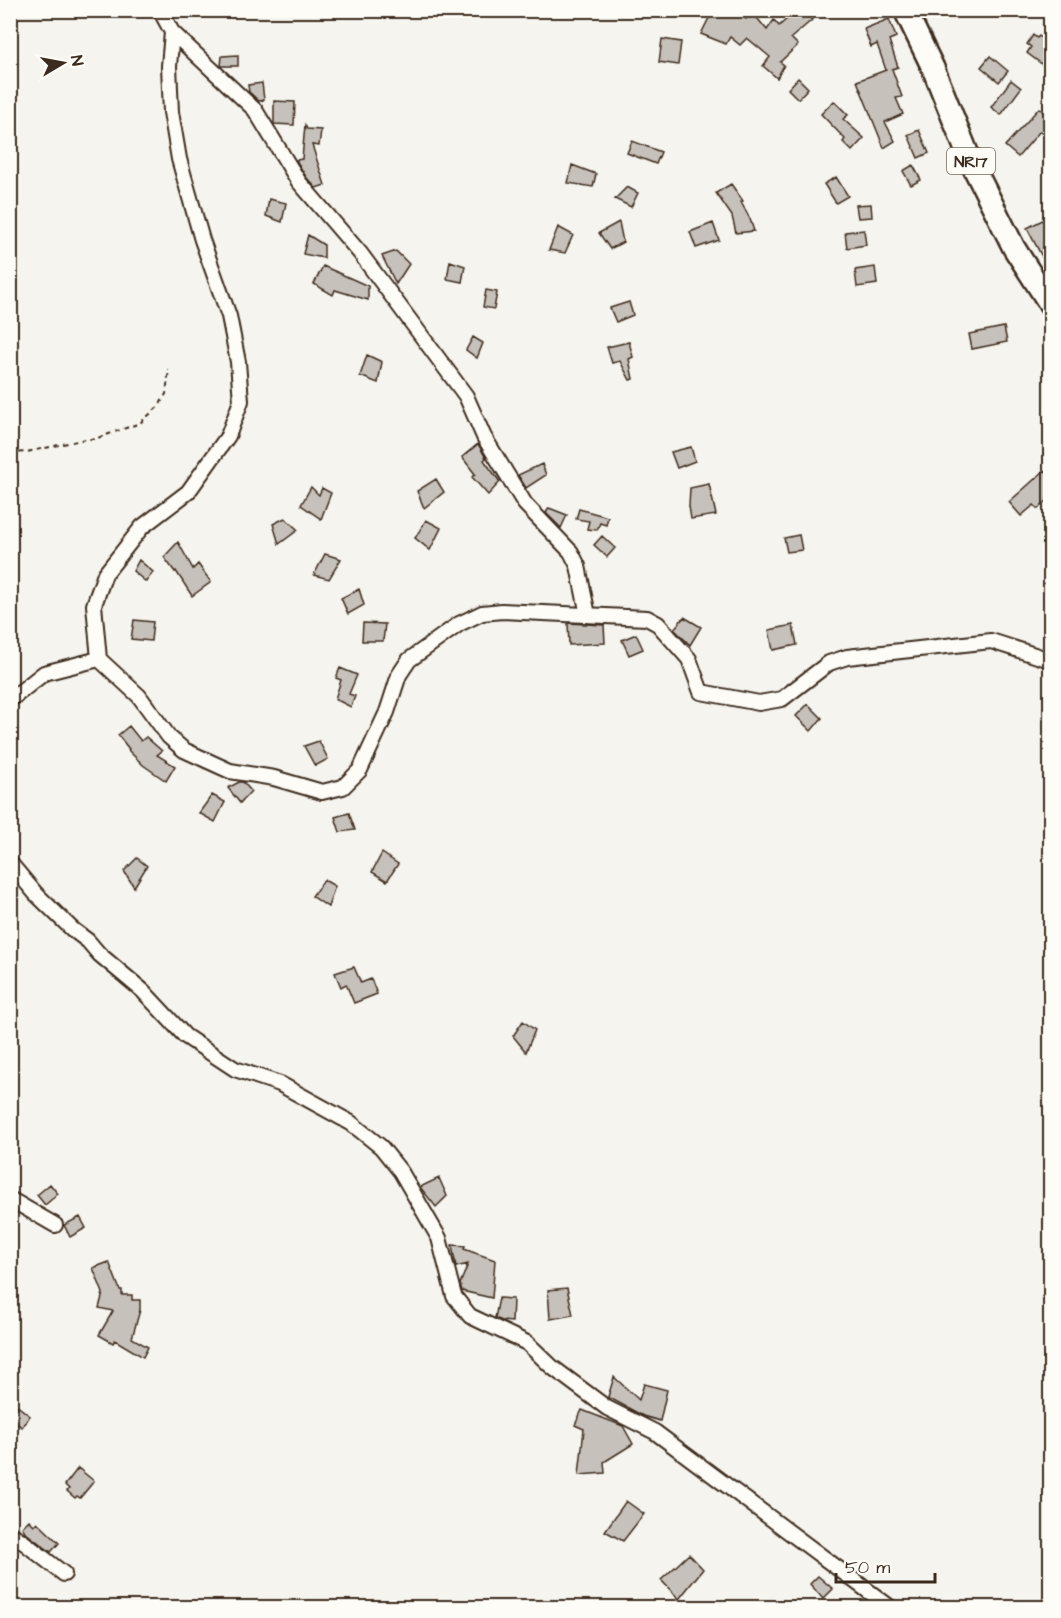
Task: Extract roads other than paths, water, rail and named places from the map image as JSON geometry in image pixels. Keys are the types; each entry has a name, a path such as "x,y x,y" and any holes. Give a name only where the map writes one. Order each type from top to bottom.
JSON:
{"main road":[{"name":"NR17","path":"905,10 933,68 970,160 1014,248 1050,304"}],"street":[{"path":"160,10 172,32 255,110 298,182 360,252 466,396 484,437 525,504 570,552 578,566 588,615"},
{"path":"172,32 169,66 171,111 179,159 202,240 229,316 238,362 241,401 228,436 188,492 142,527 105,574 94,605 99,659 139,696 169,737 184,750 230,771 274,777 322,792 343,787 360,770 387,712 399,675 409,660 459,624 482,613 502,611 647,618 658,624 689,658 701,692 759,703 782,699 829,663 847,657 991,641 1050,660"},
{"path":"10,700 44,673 99,659"},
{"path":"10,863 36,894 72,929 88,941 99,954 143,991 185,1036 235,1069 279,1084 351,1123 381,1147 401,1173 438,1238 454,1296 470,1316 527,1343 552,1367 607,1408 655,1432 891,1608"},
{"path":"10,1199 55,1225"},
{"path":"10,1533 64,1574"}]}
